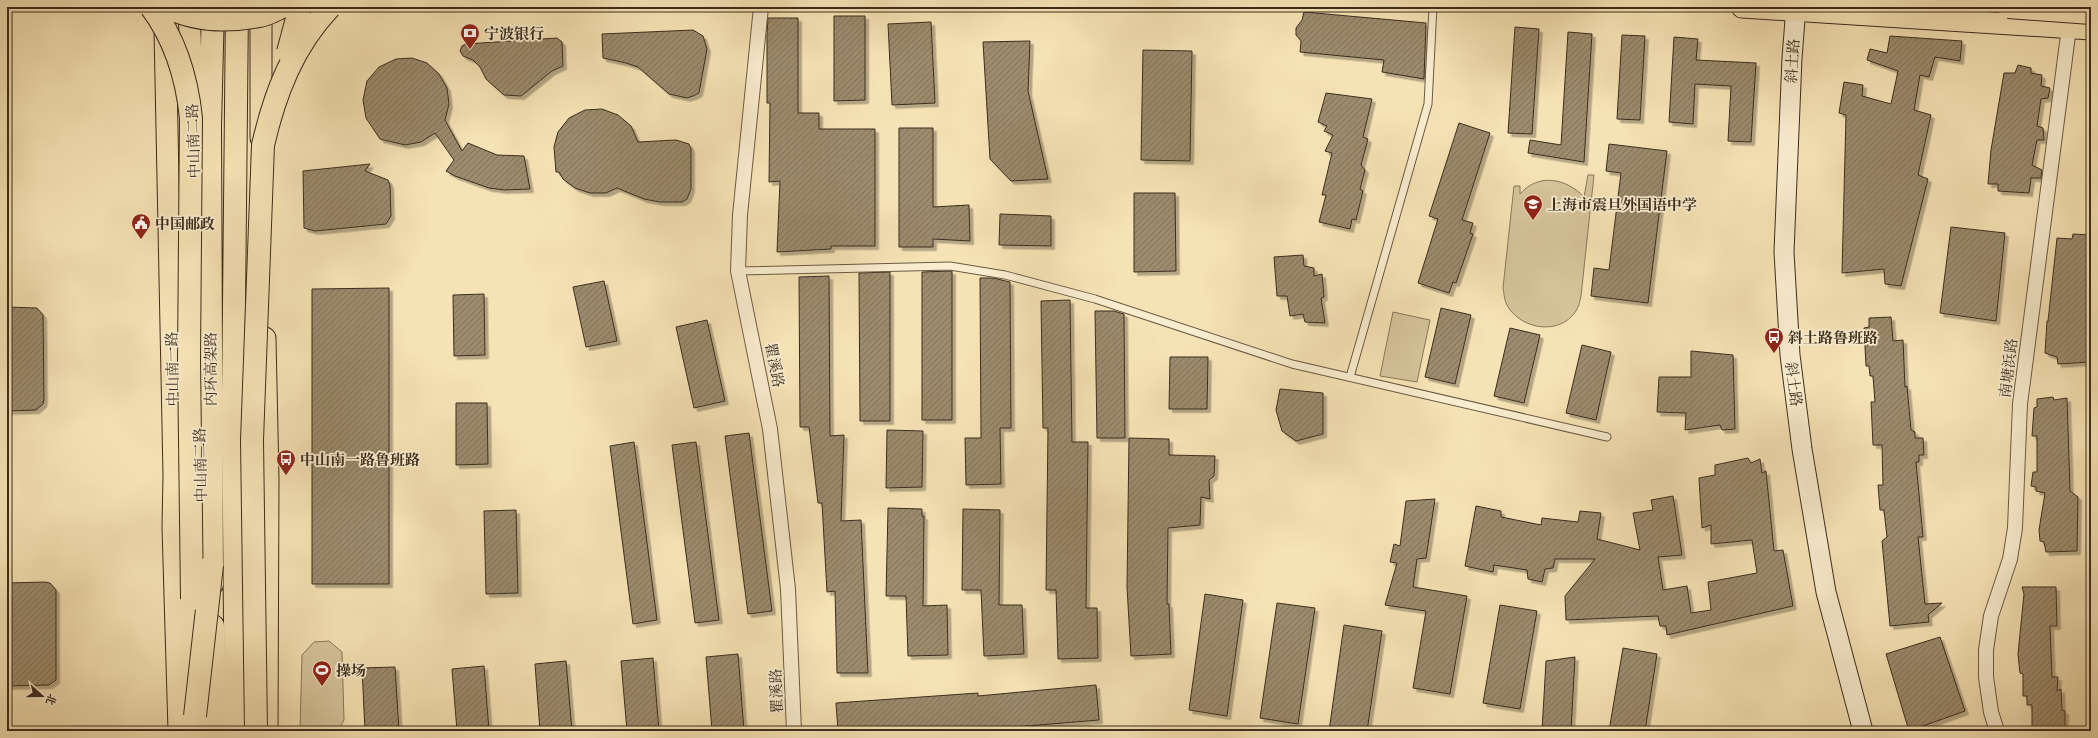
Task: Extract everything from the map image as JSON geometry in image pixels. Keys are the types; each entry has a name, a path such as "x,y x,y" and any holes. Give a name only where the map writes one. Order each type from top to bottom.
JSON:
{"highway":[{"path":"151,7 163,22 177,57 189,98 191,118 189,360 198,726"},
{"path":"166,7 178,12 214,20 260,16 282,7"},
{"name":"内环高架路","path":"213,7 210,126 214,731"},
{"name":"内环高架路","path":"236,731 233,405 237,7"},
{"path":"256,731 252,440 263,145 300,7"},
{"path":"280,84 305,37 330,7"},
{"path":"2008,7 2091,12"},
{"path":"198,726 212,565"}],"main road":[{"name":"中山南一路","path":"166,7 174,475 173,527 179,731"},
{"name":"中山南二路","path":"189,7 199,300 198,726"},
{"path":"244,7 244,731"},
{"path":"261,7 261,135 268,478 267,731"},
{"path":"260,36 275,7"},
{"path":"261,135 267,102 289,60 339,7"},
{"path":"1742,7 2091,17"},
{"path":"2083,7 2091,12"},
{"name":"斜土路","path":"1796,9 1792,58 1784,252 1790,355 1802,449 1826,592 1863,731"},
{"path":"2070,17 2091,29"}],"street":[{"name":"瞿溪路","path":"761,7 740,215 738,271 770,429 788,588 794,731"},
{"name":"南塘浜路","path":"1996,731 1991,712 1986,677 1986,650 1991,616 2010,559 2015,528 2020,404 2070,17"}],"lane":[{"path":"1350,377 1428,104 1433,7"},
{"path":"738,271 950,266 1005,275 1095,299 1292,364 1607,437"}],"shaded area":[{"path":"1588,175 1594,175 1581,296 1578,308 1569,319 1560,324 1550,327 1529,324 1512,312 1505,301 1503,288 1514,186 1520,186 1520,194 1528,187 1536,183 1553,180 1570,186 1584,197"},
{"path":"1393,312 1430,320 1417,382 1380,376"},
{"name":"操场","path":"329,641 342,652 344,720 338,731 304,731 300,728 302,655 314,642"}],"building":[{"path":"1304,12 1426,23 1424,79 1382,72 1384,60 1300,52 1301,41 1296,35 1296,28 1302,20"},
{"path":"834,16 865,16 865,100 834,101"},
{"path":"768,18 798,18 798,113 819,113 819,129 875,129 875,246 831,246 831,249 777,252 780,181 769,182 770,103 767,103"},
{"path":"931,22 935,103 892,105 888,24"},
{"path":"1515,27 1539,29 1532,134 1508,133"},
{"path":"693,30 703,36 707,49 699,93 687,98 669,94 638,67 603,58 602,34"},
{"path":"1568,32 1592,34 1584,162 1528,153 1530,140 1561,145"},
{"path":"1622,35 1645,36 1640,120 1617,119"},
{"path":"1890,36 1962,41 1960,61 1935,57 1929,77 1920,75 1914,110 1931,115 1918,175 1928,179 1901,286 1885,284 1884,269 1842,273 1846,115 1839,113 1844,82 1863,85 1862,96 1891,104 1898,71 1867,60 1870,49 1887,53"},
{"path":"1674,37 1698,39 1696,60 1756,63 1751,142 1728,141 1731,86 1695,84 1693,124 1669,122"},
{"path":"557,38 562,42 563,66 552,71 521,96 504,95 486,79 480,67 473,60 463,56 460,51 462,46 466,44"},
{"path":"1030,41 1028,91 1048,179 1011,181 990,159 983,42"},
{"path":"1143,50 1192,51 1190,161 1141,160"},
{"path":"412,58 427,63 439,74 447,88 449,104 445,120 462,151 468,143 497,155 524,156 530,189 504,190 489,188 455,176 446,171 454,160 435,133 421,142 405,145 380,139 366,118 363,100 367,81 379,67 396,59"},
{"path":"2018,65 2031,68 2031,73 2042,75 2041,86 2050,88 2048,98 2041,99 2037,126 2043,128 2044,140 2037,140 2032,165 2042,170 2041,178 2031,178 2029,193 1998,191 1998,184 1988,184 1991,150 2004,73 2015,73"},
{"path":"1326,93 1372,99 1363,137 1368,139 1361,165 1365,170 1360,189 1363,191 1356,220 1352,219 1350,229 1319,222 1326,195 1322,195 1332,153 1325,151 1333,135 1324,131 1327,126 1318,122"},
{"path":"602,109 618,115 631,126 638,142 676,140 689,144 691,149 691,189 687,199 682,202 660,202 644,199 617,188 606,193 590,193 575,188 563,179 559,172 556,172 554,147 558,132 569,118 585,110"},
{"path":"1459,123 1490,133 1462,220 1473,223 1470,233 1473,234 1456,283 1453,282 1449,293 1418,283 1438,219 1429,216"},
{"path":"899,128 933,128 933,207 969,205 970,241 933,239 933,247 899,247"},
{"path":"1609,144 1667,151 1648,303 1591,296 1594,268 1609,270 1621,173 1606,171"},
{"path":"370,164 365,171 388,180 390,185 391,216 386,224 315,231 304,228 303,171"},
{"path":"1134,193 1175,193 1176,271 1134,272"},
{"path":"1000,214 1051,216 1051,246 999,245"},
{"path":"1951,227 2005,233 1996,321 1940,313"},
{"path":"2073,234 2091,235 2090,362 2058,364 2057,357 2045,353 2047,321 2057,238 2072,239"},
{"path":"1303,255 1304,266 1314,268 1314,276 1322,274 1324,297 1321,298 1325,323 1305,322 1303,314 1290,316 1287,296 1277,296 1274,257"},
{"path":"952,271 952,420 922,420 922,272"},
{"path":"890,272 890,421 860,421 859,273"},
{"path":"829,276 830,436 844,435 841,521 861,520 868,673 837,673 835,591 827,592 822,503 818,503 809,427 800,427 799,277"},
{"path":"980,278 993,278 1010,282 1011,428 1000,428 1001,484 966,485 965,438 981,438"},
{"path":"604,281 617,341 586,347 573,287"},
{"path":"389,288 389,584 312,584 312,289"},
{"path":"484,294 485,355 454,356 453,295"},
{"path":"1070,300 1072,442 1088,442 1086,608 1097,608 1098,658 1058,659 1056,590 1046,590 1048,428 1043,428 1041,301"},
{"path":"7,307 37,308 43,315 44,400 43,404 36,410 7,411"},
{"path":"1441,308 1471,315 1455,384 1425,377"},
{"path":"1095,311 1114,311 1124,314 1125,438 1097,438"},
{"path":"1891,317 1893,341 1903,340 1905,387 1907,386 1911,430 1915,432 1915,438 1923,438 1924,455 1919,455 1919,462 1916,462 1923,537 1918,537 1925,604 1942,603 1928,615 1929,622 1890,626 1882,541 1887,537 1884,510 1880,510 1878,485 1883,485 1882,445 1873,445 1871,402 1875,402 1873,376 1870,376 1869,366 1866,366 1864,328 1869,327 1869,318"},
{"path":"707,320 725,401 694,408 676,327"},
{"path":"1510,328 1540,335 1524,403 1494,396"},
{"path":"1582,345 1611,352 1596,420 1566,413"},
{"path":"1691,351 1733,355 1735,429 1722,430 1720,425 1685,430 1686,413 1657,412 1659,377 1691,377"},
{"path":"1170,357 1208,357 1207,409 1169,409"},
{"path":"1280,389 1323,393 1323,434 1296,441 1282,431 1276,410"},
{"path":"2053,397 2054,400 2067,398 2070,491 2078,497 2077,551 2046,552 2044,542 2040,541 2039,530 2045,493 2036,491 2036,487 2031,486 2033,472 2037,472 2037,436 2032,436 2034,408 2037,407 2037,399"},
{"path":"456,403 487,403 488,464 456,465"},
{"path":"887,430 923,431 922,487 886,488"},
{"path":"749,433 772,611 748,614 725,436"},
{"path":"1129,438 1169,439 1169,455 1215,456 1214,476 1209,480 1210,499 1201,497 1200,525 1168,528 1167,604 1169,604 1171,654 1131,656 1127,587"},
{"path":"634,442 657,620 633,624 610,446"},
{"path":"696,442 719,620 695,623 672,445"},
{"path":"1748,458 1751,463 1760,459 1762,473 1766,471 1774,551 1783,550 1793,606 1667,635 1666,626 1660,626 1658,616 1566,620 1565,596 1595,559 1555,559 1553,568 1545,569 1542,582 1528,579 1527,570 1494,565 1493,572 1465,566 1476,506 1501,511 1501,517 1541,525 1542,518 1578,522 1580,511 1601,513 1597,539 1640,550 1633,513 1653,510 1651,500 1673,496 1682,555 1658,557 1663,590 1687,586 1691,613 1711,610 1708,582 1757,573 1752,540 1711,544 1711,525 1702,528 1699,478 1715,475 1715,465"},
{"path":"1435,499 1426,558 1417,559 1413,587 1467,596 1450,694 1413,688 1426,611 1385,605 1397,563 1390,562 1394,544 1400,546 1406,501"},
{"path":"888,508 922,509 922,516 924,516 923,606 947,605 948,655 908,656 906,596 886,596"},
{"path":"963,509 1000,510 999,605 1022,605 1024,654 984,656 981,590 962,590"},
{"path":"516,510 518,593 486,594 484,511"},
{"path":"7,583 50,583 56,590 56,680 49,685 7,686"},
{"path":"2022,587 2056,587 2057,626 2050,626 2052,677 2058,677 2057,691 2061,689 2062,710 2065,711 2065,731 2032,731 2032,705 2027,705 2027,696 2023,696 2023,674 2020,673 2018,654 2024,594"},
{"path":"1205,594 1243,600 1227,716 1189,710"},
{"path":"1277,603 1315,608 1298,724 1260,718"},
{"path":"1500,605 1537,611 1520,709 1483,703"},
{"path":"1344,625 1382,631 1367,731 1329,731"},
{"path":"1940,637 1965,711 1909,731 1886,654"},
{"path":"1623,648 1657,654 1645,731 1609,731"},
{"path":"738,654 744,731 712,731 706,657"},
{"path":"1575,657 1571,731 1542,731 1546,661"},
{"path":"653,658 659,731 627,731 621,661"},
{"path":"566,661 572,731 540,731 535,664"},
{"path":"484,666 489,731 457,731 452,669"},
{"path":"395,667 399,731 365,731 362,668"},
{"path":"1096,685 1099,720 991,729 945,731 838,731 836,703 978,693 978,696"}],"place":[{"name":"宁波银行","path":"470,50"},
{"name":"上海市震旦外国语中学","path":"1533,221"},
{"name":"中国邮政","path":"141,240"},
{"name":"斜土路鲁班路","path":"1774,354"},
{"name":"中山南一路鲁班路","path":"286,476"},
{"name":"操场","path":"322,687"}]}
